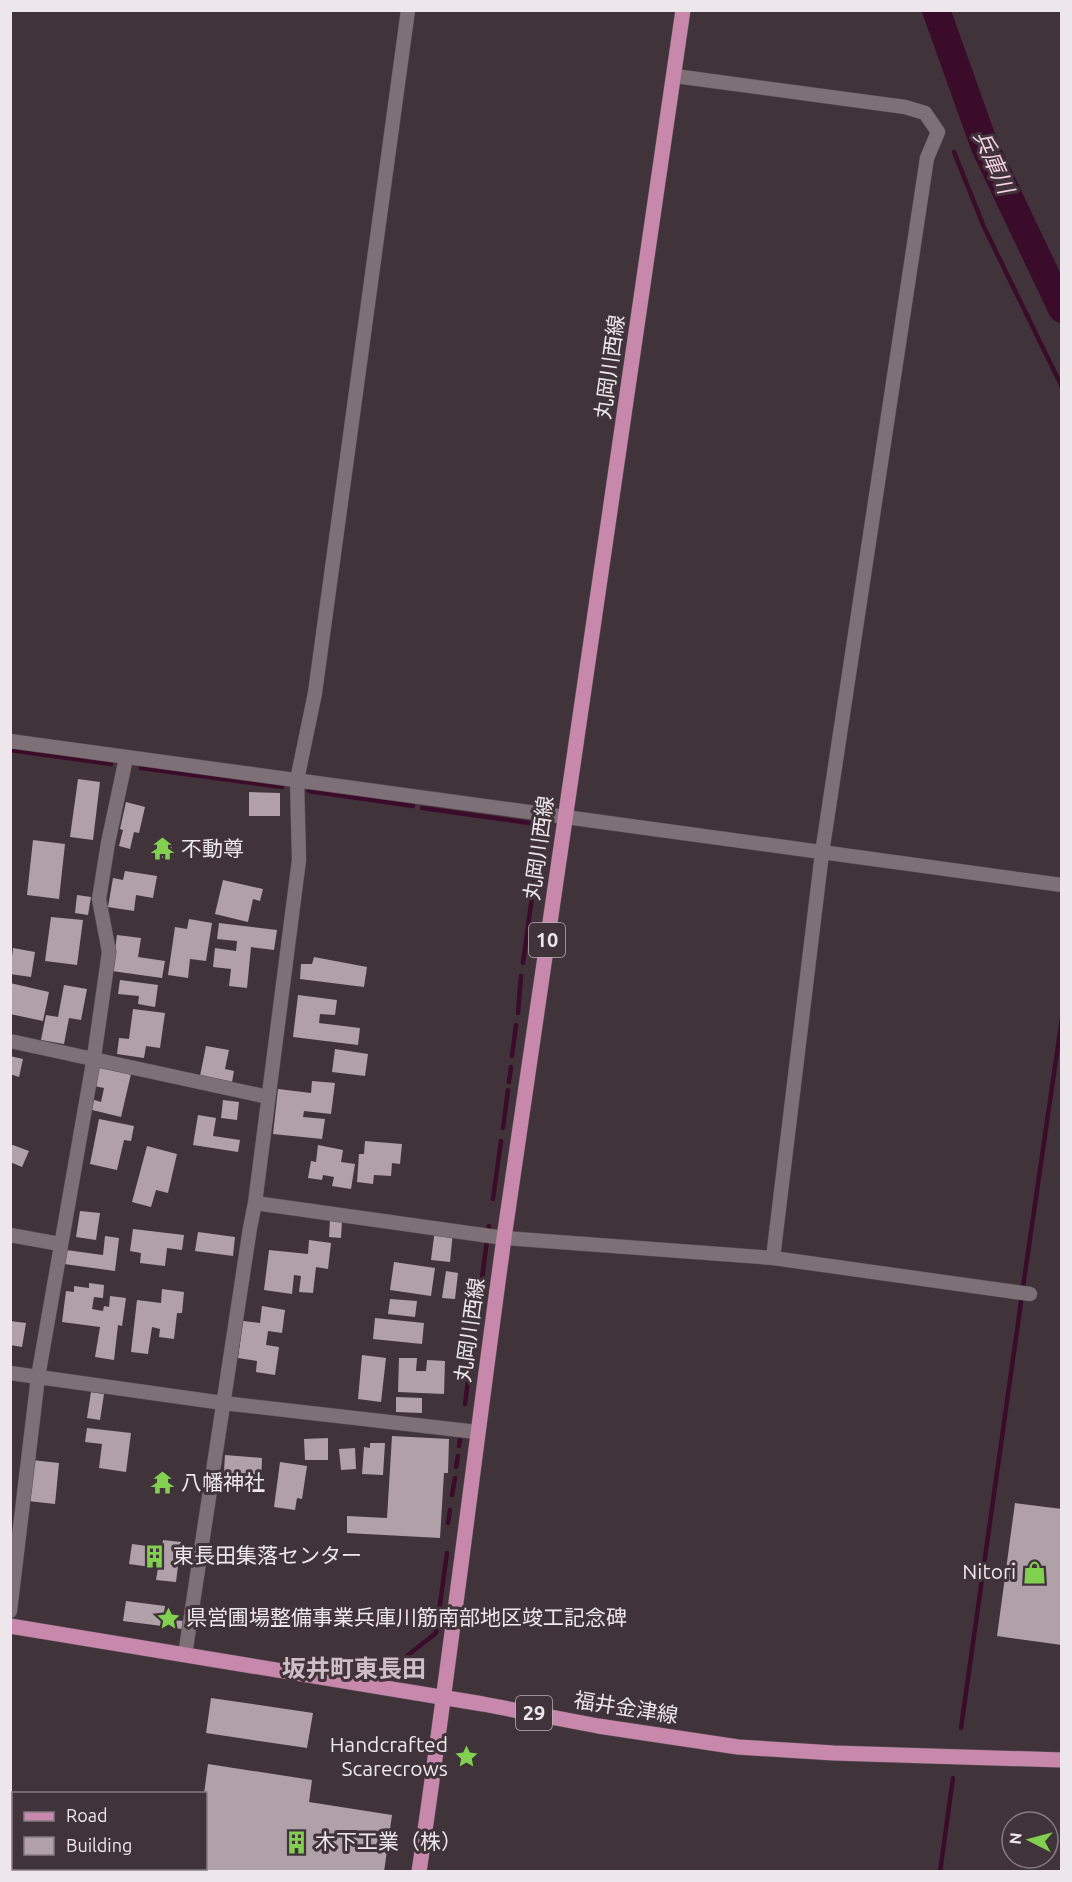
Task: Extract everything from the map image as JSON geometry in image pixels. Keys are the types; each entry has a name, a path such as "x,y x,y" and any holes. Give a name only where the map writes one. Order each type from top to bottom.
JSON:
{"main road":[{"name":"丸岡川西線","path":"419,1872 504,1238 683,10"},
{"name":"福井金津線","path":"10,1626 598,1726 759,1749 1062,1760"}],"street":[{"path":"185,1655 255,1203 299,860 297,780 315,693 408,10"},
{"path":"675,76 905,107 925,113 938,132 927,158 822,853 773,1258"},
{"path":"10,741 1062,885"},
{"path":"10,1611 38,1377 110,952 99,899 126,758"},
{"path":"10,1041 94,1057 268,1097"},
{"path":"255,1203 504,1238 773,1258 1030,1294"},
{"path":"10,1235 60,1244"},
{"path":"10,1373 223,1403 477,1432"}],"building":[{"path":"78,779 100,782 93,840 70,837"},
{"path":"249,792 280,793 280,816 249,816"},
{"path":"126,802 145,807 139,833 134,832 130,849 119,846"},
{"path":"33,840 65,844 59,899 27,895"},
{"path":"156,841 170,844 172,847 168,859 153,856"},
{"path":"125,871 157,876 153,898 136,895 134,911 108,907 113,878 123,880"},
{"path":"223,880 263,889 260,901 253,899 248,922 215,914"},
{"path":"77,895 91,897 88,915 75,913"},
{"path":"51,917 83,920 77,965 45,961"},
{"path":"189,919 212,923 206,961 190,959 188,978 168,975 175,927 187,929"},
{"path":"219,923 277,930 274,950 251,947 247,988 229,986 231,969 213,967 215,948 236,951 237,941 217,939"},
{"path":"117,935 141,938 138,957 165,961 162,978 112,971"},
{"path":"13,948 35,952 31,977 10,974"},
{"path":"314,957 367,967 364,987 300,979 301,964 312,964"},
{"path":"120,980 158,985 155,1007 138,1004 139,996 118,994"},
{"path":"10,983 49,992 43,1021 10,1014"},
{"path":"64,985 87,989 81,1020 69,1018 64,1044 41,1040 46,1015 58,1017"},
{"path":"298,995 337,1000 335,1015 320,1014 319,1023 360,1028 358,1045 293,1037"},
{"path":"133,1009 165,1013 160,1048 146,1046 144,1058 117,1054 119,1038 129,1039"},
{"path":"206,1046 229,1050 225,1069 234,1071 232,1082 200,1076"},
{"path":"335,1049 368,1054 365,1076 332,1072"},
{"path":"10,1056 23,1059 19,1077 10,1074"},
{"path":"99,1066 131,1074 121,1117 88,1109 91,1099 101,1102 104,1088 94,1086"},
{"path":"312,1081 335,1083 331,1114 304,1111 303,1117 325,1119 322,1139 273,1134 278,1089 311,1093"},
{"path":"223,1100 239,1102 237,1120 221,1118"},
{"path":"198,1115 216,1118 213,1136 240,1140 238,1152 193,1145"},
{"path":"99,1119 134,1126 131,1141 124,1140 117,1170 90,1164"},
{"path":"365,1141 402,1144 400,1164 392,1163 391,1176 374,1175 373,1184 357,1182 359,1154 364,1154"},
{"path":"10,1144 29,1151 22,1167 10,1162"},
{"path":"318,1145 343,1150 341,1162 355,1164 351,1189 332,1186 334,1177 323,1175 322,1180 308,1178 311,1161 316,1162"},
{"path":"147,1146 177,1154 168,1193 156,1190 151,1207 132,1202"},
{"path":"80,1211 100,1213 96,1240 76,1237"},
{"path":"330,1220 342,1221 341,1238 329,1237"},
{"path":"133,1229 184,1235 182,1250 167,1248 165,1266 140,1263 141,1253 130,1251"},
{"path":"435,1229 453,1231 450,1262 431,1260"},
{"path":"198,1232 235,1237 233,1256 195,1251"},
{"path":"105,1236 119,1238 115,1271 64,1264 66,1250 103,1255"},
{"path":"309,1240 331,1243 328,1269 316,1267 313,1293 299,1292 301,1276 294,1275 292,1294 264,1290 269,1250 308,1254"},
{"path":"394,1262 435,1268 431,1296 390,1290"},
{"path":"446,1271 458,1273 455,1299 442,1298"},
{"path":"89,1283 104,1285 103,1298 94,1297 92,1309 103,1311 104,1306 109,1307 110,1296 126,1298 122,1326 118,1325 114,1360 95,1357 100,1327 62,1322 66,1291 74,1292 74,1286 89,1288"},
{"path":"162,1289 184,1292 182,1313 177,1313 174,1339 159,1337 160,1329 152,1327 148,1354 131,1352 137,1300 161,1303"},
{"path":"390,1299 417,1301 415,1317 388,1314"},
{"path":"262,1306 285,1310 282,1333 268,1331 266,1345 279,1347 275,1375 256,1372 257,1361 238,1358 243,1321 260,1323"},
{"path":"375,1318 424,1323 422,1344 373,1339"},
{"path":"10,1321 26,1323 22,1347 10,1345"},
{"path":"362,1355 386,1358 381,1402 358,1399"},
{"path":"399,1358 417,1358 416,1371 426,1371 427,1360 445,1361 444,1394 398,1392"},
{"path":"91,1392 104,1394 100,1420 87,1418"},
{"path":"396,1397 422,1398 422,1413 396,1412"},
{"path":"87,1428 131,1433 126,1472 99,1468 102,1444 85,1442"},
{"path":"392,1436 449,1439 448,1473 444,1473 440,1538 347,1533 347,1516 387,1518"},
{"path":"328,1438 328,1460 305,1460 304,1439"},
{"path":"370,1443 385,1443 383,1475 362,1474 364,1447 370,1448"},
{"path":"355,1448 356,1469 341,1470 339,1449"},
{"path":"225,1455 262,1458 261,1489 223,1487"},
{"path":"32,1460 59,1463 55,1504 28,1501"},
{"path":"280,1462 307,1466 302,1499 297,1498 295,1510 274,1507"},
{"name":"Nitori","path":"1015,1503 1062,1509 1062,1645 997,1636"},
{"name":"東長田集落センター","path":"163,1540 181,1542 176,1582 156,1580 158,1568 129,1564 132,1544 162,1548"},
{"path":"126,1601 165,1606 162,1626 123,1621"},
{"path":"173,1620 184,1621 183,1629 172,1628"},
{"path":"211,1698 313,1713 307,1748 206,1733"},
{"name":"木下工業（株）","path":"208,1764 312,1780 309,1802 392,1815 384,1872 192,1872 192,1870 207,1870 207,1792 204,1792"}],"waterway":[{"name":"兵庫川","path":"936,10 985,147 1062,309"},
{"path":"954,152 984,227 1062,387"},
{"path":"10,750 111,764"},
{"path":"141,768 282,787"},
{"path":"309,791 413,806"},
{"path":"422,808 544,825 537,869"},
{"path":"523,963 534,882"},
{"path":"518,1013 521,976"},
{"path":"1023,1287 1062,1018"},
{"path":"512,1056 516,1025"},
{"path":"509,1082 511,1067"},
{"path":"503,1128 508,1090"},
{"path":"493,1199 501,1141"},
{"path":"480,1293 489,1226"},
{"path":"961,1728 1021,1302"},
{"path":"475,1327 477,1313"},
{"path":"473,1340 473,1346"},
{"path":"470,1364 470,1369"},
{"path":"465,1404 468,1381"},
{"path":"459,1446 460,1440"},
{"path":"456,1467 458,1456"},
{"path":"452,1495 455,1478"},
{"path":"448,1523 450,1510"},
{"path":"376,1668 398,1663 436,1633 447,1553"},
{"path":"940,1872 953,1778"}],"place":[{"name":"不動尊","path":"163,849"},
{"name":"八幡神社","path":"163,1483"},
{"name":"東長田集落センター","path":"155,1556"},
{"name":"Nitori","path":"1034,1572"},
{"name":"県営圃場整備事業兵庫川筋南部地区竣工記念碑","path":"168,1618"},
{"name":"Handcrafted Scarecrows","path":"466,1757"},
{"name":"木下工業（株）","path":"297,1842"}],"district":[{"name":"坂井町東長田","path":"354,1669"}]}
